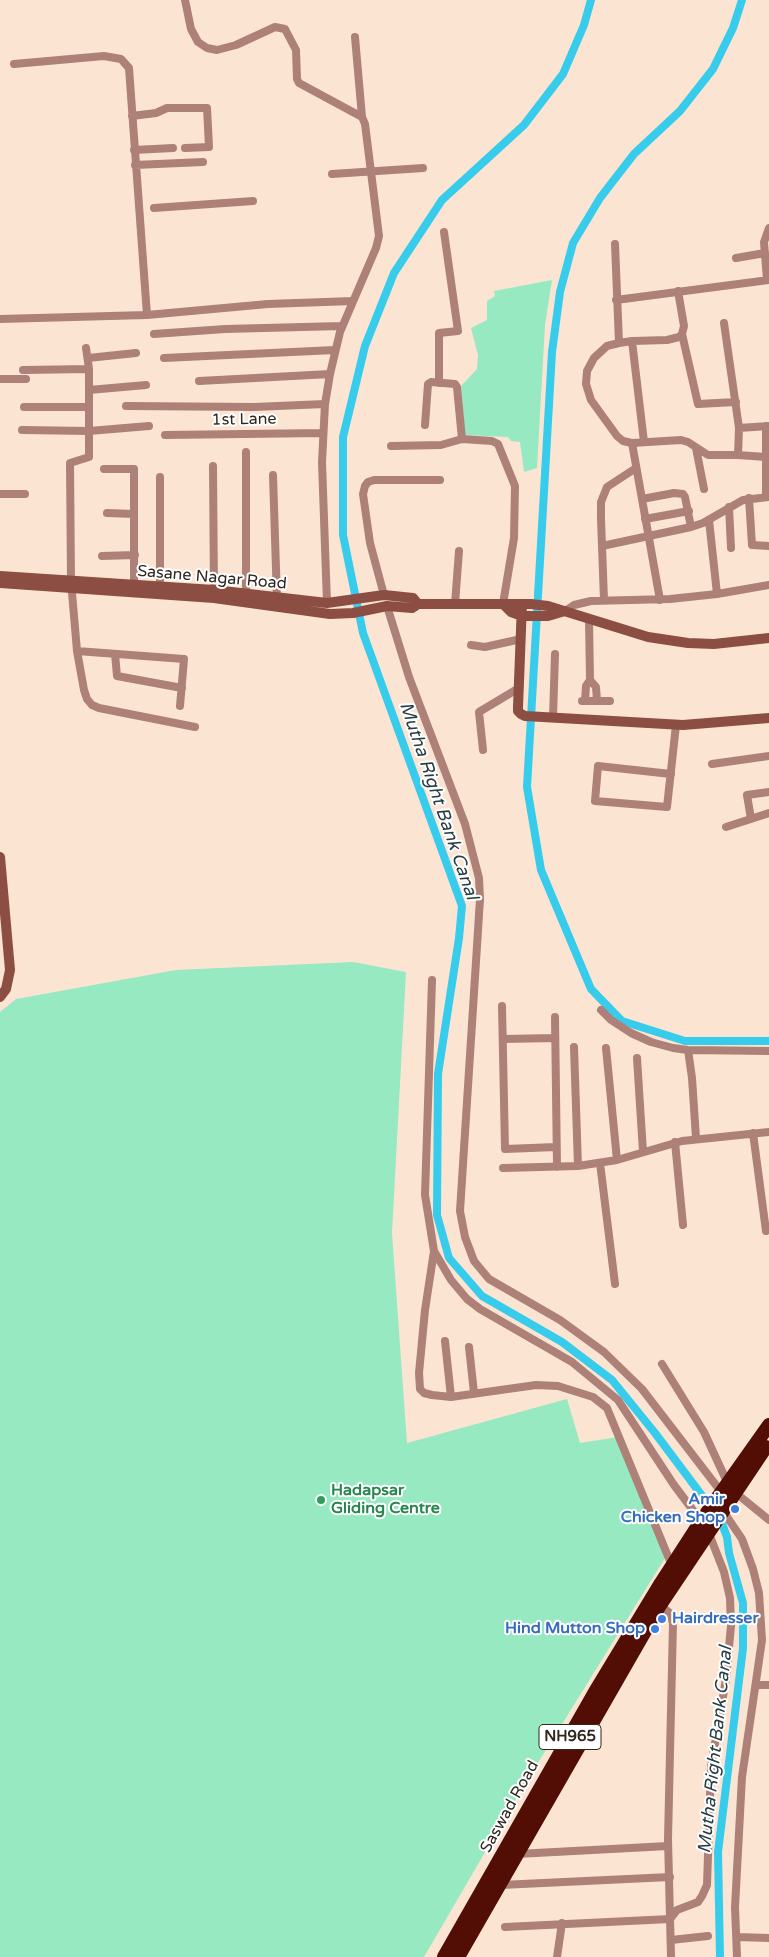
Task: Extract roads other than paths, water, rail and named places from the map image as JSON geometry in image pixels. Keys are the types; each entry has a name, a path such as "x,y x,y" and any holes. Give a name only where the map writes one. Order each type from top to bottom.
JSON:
{"highway":[{"name":"NH965","path":"754,1449 769,1413"},
{"name":"NH965","path":"754,1449 769,1425"},
{"name":"NH965","path":"726,1501 769,1443"},
{"name":"Saswad Road","path":"458,1957 595,1692 672,1566 726,1501 754,1449"},
{"name":"NH965","path":"726,1501 769,1455"},
{"name":"Saswad Road","path":"444,1957 517,1854 705,1525"}],"street":[{"path":"185,0 191,29 198,42 207,48 217,50 236,45 275,27 285,29 296,50 297,80 299,83 362,117"},
{"path":"327,603 322,492 324,433 330,374 342,326 376,248 379,236 365,124 362,117 355,37"},
{"path":"14,64 104,56 121,59 129,68 146,315"},
{"path":"132,116 156,113 168,108 207,108 209,147 184,148"},
{"path":"134,150 172,148"},
{"path":"135,164 203,162"},
{"path":"332,174 424,168"},
{"path":"138,209 253,201"},
{"path":"616,300 768,280 764,242 769,228"},
{"path":"439,382 439,333 458,331 444,232"},
{"path":"615,244 619,343"},
{"path":"736,258 765,253"},
{"path":"678,291 684,326 682,334 698,404 736,402"},
{"path":"0,319 146,315 268,304 354,301"},
{"path":"724,323 739,428 738,455"},
{"path":"154,334 225,329 342,326"},
{"path":"682,334 679,337 667,340 632,341 607,346 594,358 587,371 586,384 591,400 617,436 623,441 632,443 681,440 688,442 708,455 766,457"},
{"path":"632,341 644,442"},
{"path":"86,348 89,369 88,457 70,463 71,585 77,651 84,690 87,699 100,708 195,727"},
{"path":"164,358 335,350"},
{"path":"88,358 136,353"},
{"path":"23,370 89,369"},
{"path":"199,381 330,374"},
{"path":"0,379 26,379"},
{"path":"425,425 428,384 431,382 455,384 458,388 462,438"},
{"path":"89,390 146,385"},
{"path":"126,406 254,407 326,404"},
{"path":"24,408 89,407"},
{"path":"22,430 89,431 148,426"},
{"path":"602,546 691,528 749,498 768,497 766,457 768,426 739,428"},
{"name":"1st Lane","path":"165,435 324,433"},
{"path":"391,446 441,445 462,438 496,442 515,486 514,538 503,604 511,612 527,616 548,611"},
{"path":"632,443 660,600"},
{"path":"696,448 704,489"},
{"path":"246,452 246,598"},
{"path":"213,466 214,594"},
{"path":"604,600 600,519 604,493 607,487 615,480 636,468"},
{"path":"104,469 134,469 134,586"},
{"path":"272,475 277,602"},
{"path":"160,478 160,587"},
{"path":"384,596 370,543 364,486 374,480 440,480"},
{"path":"642,499 680,492 685,497 691,528"},
{"path":"0,494 25,494"},
{"path":"749,498 752,545 769,546"},
{"path":"729,507 731,548"},
{"path":"645,519 689,511"},
{"path":"107,513 134,514"},
{"path":"709,520 717,594"},
{"path":"454,604 459,551"},
{"path":"102,556 135,555"},
{"name":"Sasane Nagar Road","path":"0,576 71,585 214,594"},
{"name":"Sasane Nagar Road","path":"0,583 160,587 277,602 330,614 353,613 388,606 412,608 418,604 527,604 548,611 565,611 648,637 688,644 714,644 769,638"},
{"path":"565,611 582,602 660,600 717,594 769,585"},
{"name":"Sasane Nagar Road","path":"277,602 327,603 384,596 412,598 418,604"},
{"path":"527,604 527,616 521,639 518,711 525,716 676,725 769,718"},
{"path":"388,606 409,677 465,824 479,878 480,899 460,1211 464,1237 474,1261 489,1279 560,1320 604,1352 636,1382 726,1501 769,1520"},
{"path":"589,619 590,680 586,686 589,703"},
{"path":"470,645 485,647 521,639"},
{"path":"77,651 184,659 180,706"},
{"path":"115,654 117,676 182,688"},
{"path":"553,718 555,654"},
{"path":"589,703 596,687 590,680"},
{"path":"483,750 479,712 519,688"},
{"path":"589,703 610,702"},
{"path":"670,774 598,766 595,802 668,807 676,725"},
{"path":"712,764 769,756"},
{"path":"751,819 747,795 769,792"},
{"path":"726,827 769,813"},
{"path":"0,857 10,970 6,988 0,997"},
{"path":"432,980 425,1195 434,1251 425,1310 419,1373 420,1388 424,1393 451,1396 536,1385 558,1386 592,1396 608,1408 672,1566"},
{"path":"502,1006 505,1149 556,1147"},
{"path":"600,1010 631,1033 651,1042 688,1050 769,1051"},
{"path":"555,1017 557,1166"},
{"path":"502,1039 555,1038"},
{"path":"574,1048 578,1166"},
{"path":"606,1048 617,1160"},
{"path":"688,1050 696,1138"},
{"path":"637,1058 644,1152"},
{"path":"503,1168 578,1166 617,1160 675,1142 696,1138 769,1132"},
{"path":"753,1133 766,1231"},
{"path":"675,1142 683,1225"},
{"path":"600,1163 616,1284"},
{"path":"434,1251 451,1280 467,1299 480,1309 572,1362 618,1400 674,1486 705,1525 724,1572 730,1598 732,1626 726,1679 711,1767 707,1884 698,1902 677,1910 670,1919"},
{"path":"445,1341 451,1396"},
{"path":"469,1347 474,1393"},
{"path":"662,1364 704,1432 759,1593 762,1640 757,1685 742,1777 736,1907 737,1957"},
{"path":"608,1408 618,1400"},
{"path":"660,1605 670,1613 673,1623 668,1846 671,1957"},
{"path":"757,1685 769,1684"},
{"path":"517,1854 668,1846"},
{"path":"495,1883 670,1877"},
{"path":"506,1926 670,1919"},
{"path":"557,1957 562,1923"},
{"path":"671,1940 708,1936"},
{"path":"737,1937 769,1938"}],"waterway":[{"name":"Mutha Right Bank Canal","path":"591,0 584,25 563,74 524,125 442,200 394,273 365,346 343,437 343,535 363,633 462,906 459,938 438,1074 437,1215 449,1258 482,1296 562,1342 612,1380 655,1433 721,1521 727,1537 729,1553 743,1603 743,1648 718,1852 720,1957"},
{"path":"742,0 733,28 713,69 680,111 634,154 600,198 573,243 560,292 552,352 527,787 541,870 591,989 622,1021 685,1041 769,1041"}],"place":[{"name":"Hadapsar Gliding Centre","path":"321,1500"},
{"name":"Amir Chicken Shop","path":"735,1509"},
{"name":"Hairdresser","path":"662,1619"},
{"name":"Hind Mutton Shop","path":"655,1629"}]}
